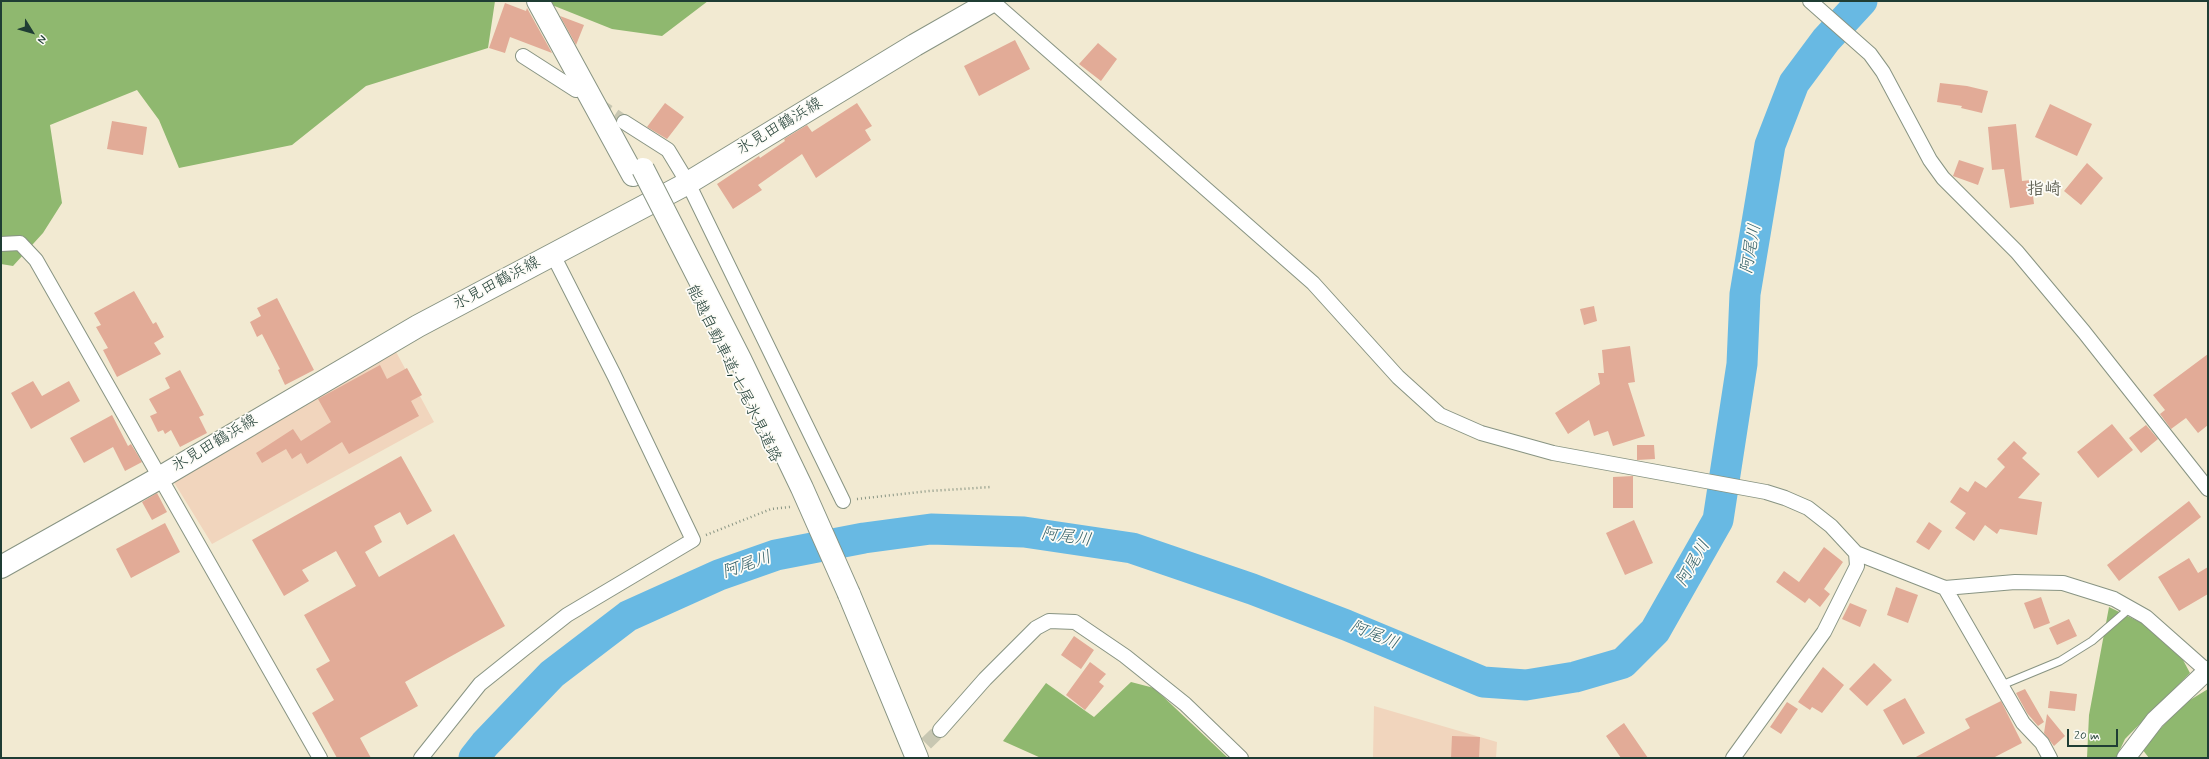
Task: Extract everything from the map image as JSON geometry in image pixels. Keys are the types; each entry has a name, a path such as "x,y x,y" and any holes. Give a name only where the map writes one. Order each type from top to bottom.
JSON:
{"main road":[{"name":"能越自動車道;七尾氷見道路","path":"538,1 638,172"},
{"name":"能越自動車道;七尾氷見道路","path":"553,1 638,172 844,597 917,758"},
{"name":"氷見田鶴浜線","path":"1,567 160,477 411,330 688,183 908,49 992,1"},
{"name":"能越自動車道;七尾氷見道路","path":"844,597 904,758"}],"street":[{"path":"992,1 1313,283 1398,377 1440,416 1481,433 1553,453 1766,492 1808,508 1831,526 1856,553 1945,588 2015,582 2063,583 2114,599 2146,617 2207,670 2155,720 2126,758"},
{"path":"1810,1 1870,54 1883,72 1930,160 1943,178 2017,252 2084,332 2208,489"},
{"path":"523,56 576,90"},
{"path":"624,122 668,150 688,183 842,501"},
{"path":"1,244 20,243 36,260 320,758"},
{"path":"421,758 480,684 567,615 693,540 553,254"},
{"path":"1733,758 1824,632 1857,566 1856,553"},
{"path":"1945,588 2023,723 2042,744 2050,758"},
{"path":"940,730 985,679 1036,628 1049,621 1075,622 1125,656 1179,699 1241,758"}],"lane":[{"path":"2002,685 2060,661 2092,641 2130,608"}],"shaded area":[{"path":"395,350 434,422 212,544 172,479"},
{"path":"1374,706 1497,742 1496,758 1373,758"}],"green space":[{"path":"1,1 495,1 488,48 366,86 292,145 179,168 159,120 137,90 50,125 62,203 43,233 13,266 1,264"},
{"path":"542,1 708,1 662,36 612,29"},
{"path":"2109,607 2150,627 2183,660 2190,673 2125,739 2116,758 2087,758 2089,715"},
{"path":"1131,682 1154,688 1228,758 1041,758 1003,741 1046,683 1094,717"},
{"path":"2208,689 2208,758 2149,758 2142,749 2182,705"}],"building":[{"path":"505,3 526,11 527,8 552,53 510,37 505,53 489,48"},
{"path":"560,16 584,25 576,45"},
{"path":"1015,40 1030,69 979,96 964,66"},
{"path":"1098,43 1117,59 1101,81 1079,64"},
{"path":"1940,83 1967,86 1988,91 1982,113 1961,108 1962,106 1937,102"},
{"path":"665,103 684,117 667,139 647,127"},
{"path":"857,103 872,126 865,130 871,140 816,178 802,154 758,185 762,190 733,209 717,184 759,156 760,158 785,141 784,139 807,125 812,132"},
{"path":"2050,104 2092,124 2077,156 2035,137"},
{"path":"112,121 147,127 143,155 107,149"},
{"path":"2016,124 2022,181 2031,180 2034,204 2010,208 2004,169 1992,170 1988,127"},
{"path":"1959,160 1984,168 1978,185 1953,176"},
{"path":"2087,163 2103,178 2081,205 2064,191"},
{"path":"134,291 153,324 156,322 164,337 154,343 161,354 117,377 103,350 108,348 96,327 101,325 94,313"},
{"path":"277,298 314,370 285,385 278,370 280,369 262,334 257,337 250,322 261,316 257,308"},
{"path":"1594,306 1597,321 1584,325 1580,309"},
{"path":"1630,346 1635,382 1628,383 1645,436 1613,446 1608,431 1594,436 1589,420 1568,434 1555,413 1600,384 1598,373 1604,373 1602,350"},
{"path":"2208,354 2208,425 2198,433 2186,418 2171,429 2160,414 2165,410 2153,395"},
{"path":"380,365 387,379 407,368 422,395 411,401 419,416 349,454 342,442 307,464 301,453 292,459 286,449 262,463 256,453 293,429 301,441 331,422 318,399"},
{"path":"180,370 204,415 199,417 207,433 180,447 171,430 165,434 163,430 158,432 150,416 157,413 149,399 170,388 165,378"},
{"path":"33,381 42,396 69,381 80,401 31,429 11,393"},
{"path":"112,415 128,446 131,444 142,462 125,471 113,447 84,463 70,438"},
{"path":"2112,424 2133,450 2098,478 2077,452"},
{"path":"2146,425 2158,439 2141,453 2129,438"},
{"path":"2014,441 2027,453 2022,458 2040,474 2018,498 2042,502 2037,535 2000,529 1997,534 1985,525 1974,541 1955,528 1966,513 1950,502 1960,487 1968,492 1975,481 1986,488 2005,467 1997,459"},
{"path":"1637,445 1654,445 1655,459 1637,460"},
{"path":"401,456 432,511 407,525 400,512 374,526 382,542 365,552 379,577 454,534 505,626 405,682 418,706 360,738 371,758 337,758 312,713 334,700 316,669 330,661 304,615 356,586 336,551 302,570 309,581 284,596 252,540"},
{"path":"1633,476 1633,508 1613,508 1613,477"},
{"path":"157,493 167,512 152,520 142,502"},
{"path":"2189,501 2201,517 2119,581 2107,565"},
{"path":"1634,520 1653,563 1625,575 1606,533"},
{"path":"1929,522 1942,531 1929,550 1916,542"},
{"path":"165,523 180,552 131,578 116,549"},
{"path":"1824,547 1843,562 1824,589 1830,594 1820,607 1809,598 1805,603 1776,582 1784,571 1799,582"},
{"path":"2189,558 2198,573 2208,567 2208,594 2179,611 2158,577"},
{"path":"1896,587 1918,595 1908,623 1887,615"},
{"path":"2041,597 2050,623 2034,629 2024,603"},
{"path":"1850,603 1867,610 1860,627 1842,619"},
{"path":"2069,619 2077,636 2057,645 2049,628"},
{"path":"1074,636 1094,650 1081,669 1061,655"},
{"path":"1090,662 1106,674 1099,682 1104,686 1085,710 1066,695"},
{"path":"1874,663 1892,680 1867,706 1849,689"},
{"path":"1823,667 1844,685 1822,713 1812,707 1810,710 1798,702"},
{"path":"2025,689 2044,722 2038,726 2027,713 2016,693"},
{"path":"2050,691 2077,694 2075,711 2048,708"},
{"path":"1905,698 1925,733 1903,745 1883,710"},
{"path":"2001,701 2022,743 1993,758 1914,758 1970,728 1965,719"},
{"path":"1787,702 1798,709 1781,734 1770,727"},
{"path":"2047,714 2065,736 2054,746 2044,733"},
{"path":"1624,723 1648,758 1621,758 1606,736"},
{"path":"1452,736 1480,737 1479,758 1451,758"}],"waterway":[{"name":"阿尾川","path":"474,758 485,744 552,674 628,616 719,575 776,555 864,538 931,529 1024,532 1132,548 1252,589 1346,625 1483,682 1526,685 1575,677 1623,663 1655,631 1718,520 1742,364 1745,294 1770,145 1794,83 1826,40 1862,1"}],"tunnel":[{"path":"597,104 624,122"},
{"path":"911,758 940,730"}],"district":[{"name":"指崎","path":"2044,190"}]}
